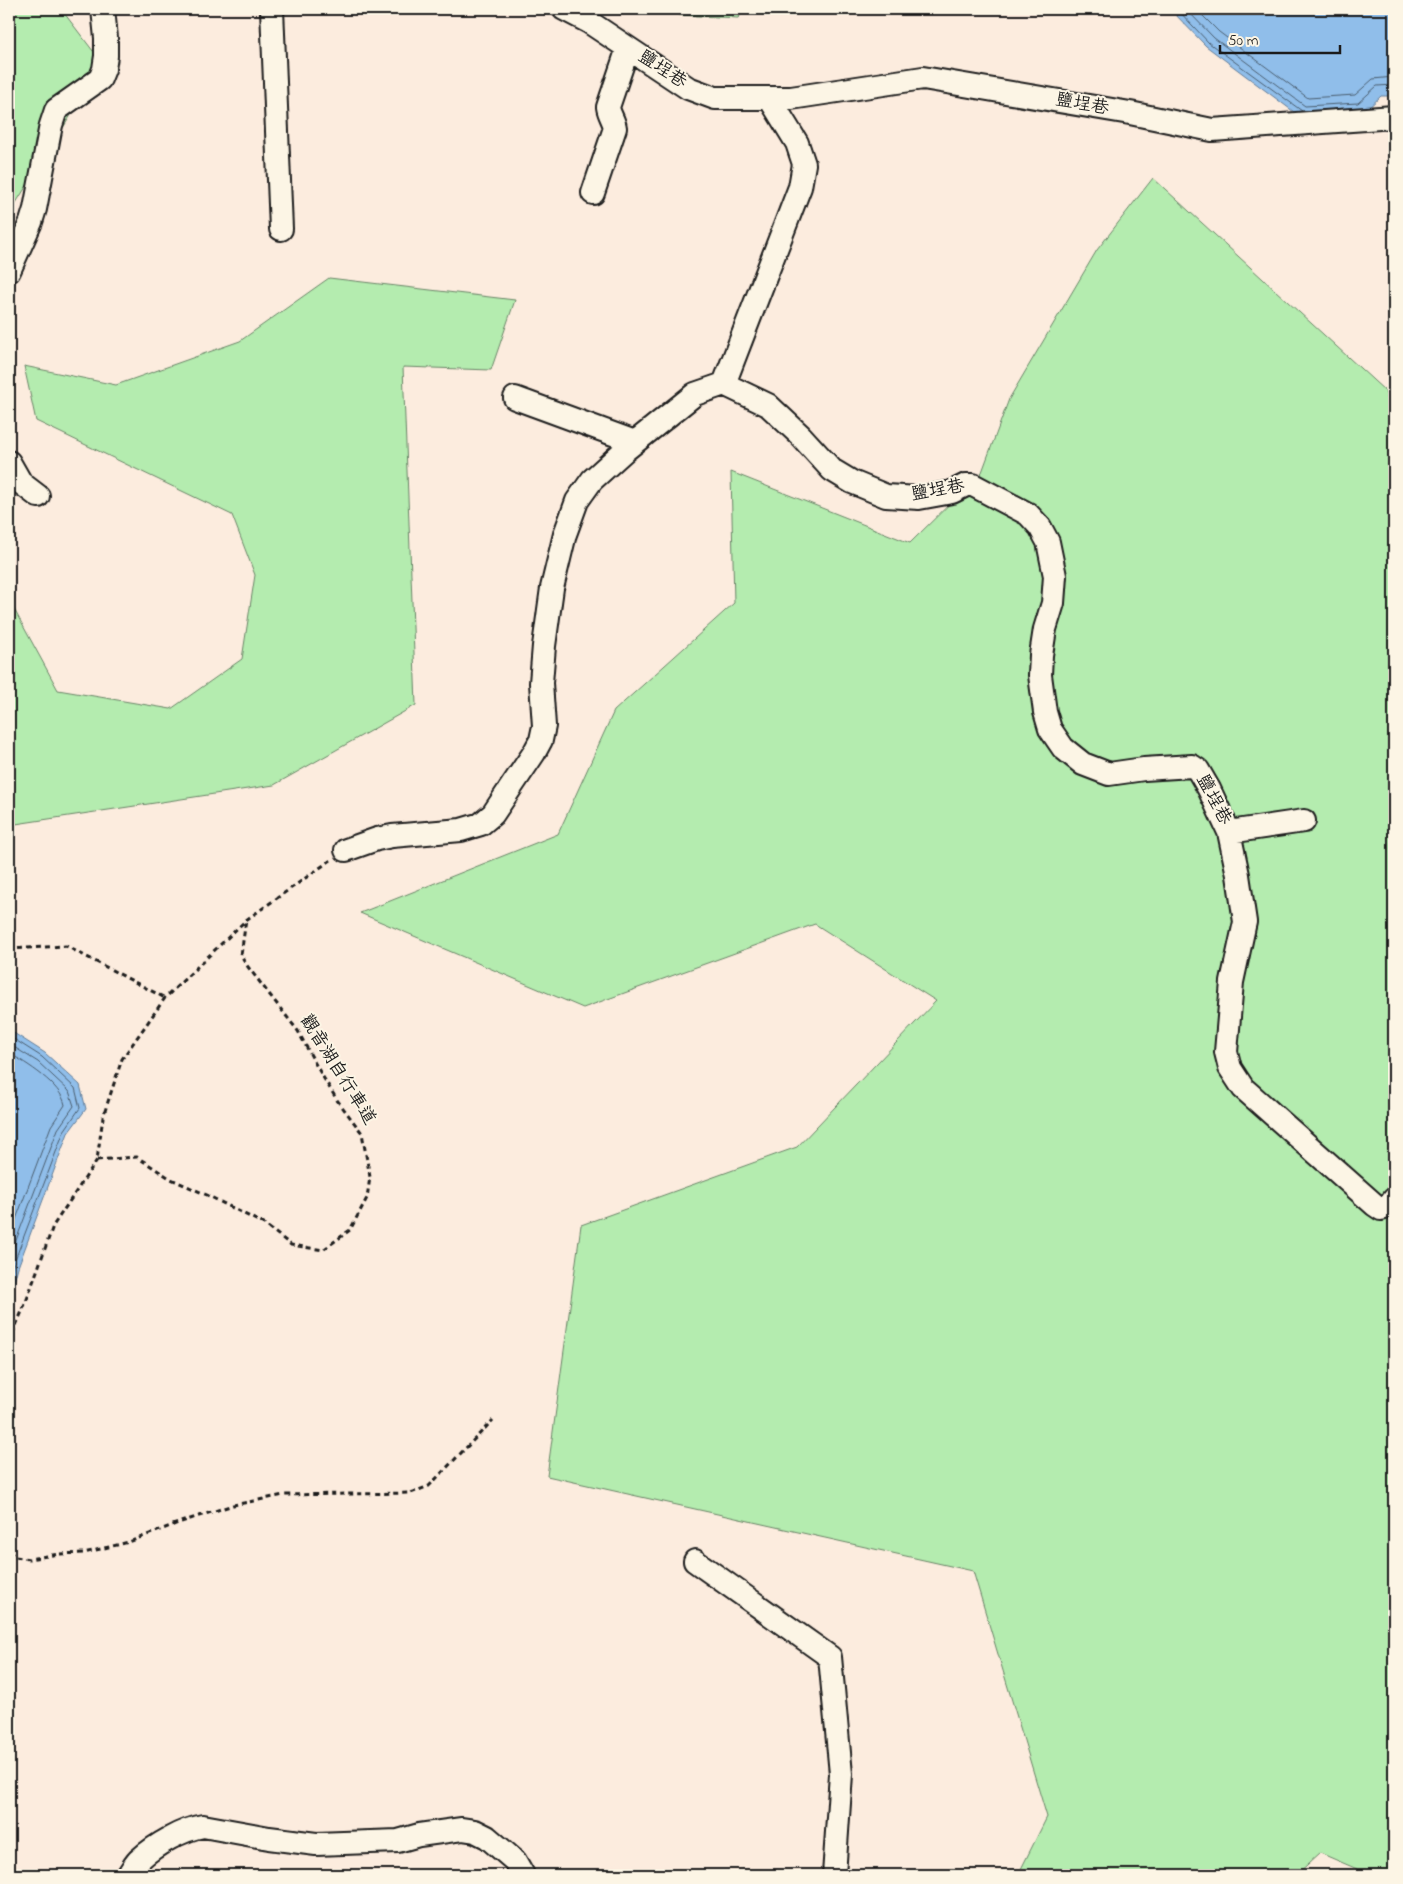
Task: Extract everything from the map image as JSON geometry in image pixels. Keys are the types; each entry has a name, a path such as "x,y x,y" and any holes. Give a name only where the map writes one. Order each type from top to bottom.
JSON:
{"street":[{"path":"9,271 35,209 51,125 56,110 100,79 104,69 106,38 102,9"},
{"path":"272,9 281,229"},
{"name":"鹽埕巷","path":"564,9 589,22 688,88 715,98 791,98 923,78 1130,113 1212,130 1394,117"},
{"path":"593,193 615,128 614,120 609,114 608,107 628,48"},
{"path":"346,850 392,836 461,830 482,824 493,814 534,753 541,740 544,726 541,683 542,664 552,588 565,534 576,501 592,480 635,442 695,394 724,384 800,187 804,164 797,142 770,99"},
{"name":"鹽埕巷","path":"724,384 768,405 800,435 832,470 852,482 886,496 920,498 952,492 972,484 1028,514 1040,527 1048,542 1055,576 1053,603 1045,629 1040,676 1045,712 1050,729 1063,748 1083,764 1109,774 1144,769 1192,766 1198,770 1209,789 1229,832"},
{"path":"515,398 635,442"},
{"path":"9,462 21,483 38,496"},
{"path":"1304,821 1229,832 1245,922 1232,982 1226,1052 1230,1068 1243,1088 1375,1205 1381,1209 1388,1207 1394,1199"},
{"path":"695,1561 830,1657 841,1774 834,1875"},
{"path":"128,1875 139,1860 168,1840 193,1828 203,1826 316,1844 398,1841 419,1835 462,1828 487,1837 515,1861 522,1875"}],"path":[{"path":"9,1342 26,1302 53,1226 97,1160 103,1117 122,1059 165,998 246,920 346,850"},
{"name":"觀音湖自行車道","path":"97,1160 137,1157 170,1179 207,1195 264,1224 291,1245 323,1250 350,1230 367,1198 370,1177 362,1133 337,1100 298,1031 248,967 241,955 246,920"},
{"path":"9,950 66,946 165,998"},
{"path":"9,1551 14,1557 29,1559 59,1554 84,1553 129,1542 233,1505 284,1495 411,1493 429,1486 493,1420"}],"green space":[{"path":"9,9 61,9 103,64 9,214"},
{"path":"673,9 746,9 738,18 679,15"},
{"path":"1153,178 1385,391 1394,418 1394,1875 1371,1875 1320,1853 1296,1875 1018,1875 1047,1817 973,1571 547,1476 581,1225 797,1147 936,1001 815,924 583,1008 360,913 558,834 614,711 734,603 731,472 910,543 982,472 1009,399 1097,250"},
{"path":"329,278 515,300 491,370 403,367 416,705 274,785 9,825 9,600 58,690 171,709 242,659 255,575 232,515 36,421 24,366 116,385 240,341"}],"water":[{"path":"1170,9 1394,9 1394,96 1381,96 1363,113 1302,118 1206,46"},
{"path":"9,1030 45,1053 80,1085 86,1109 68,1133 18,1267 9,1301"}]}
